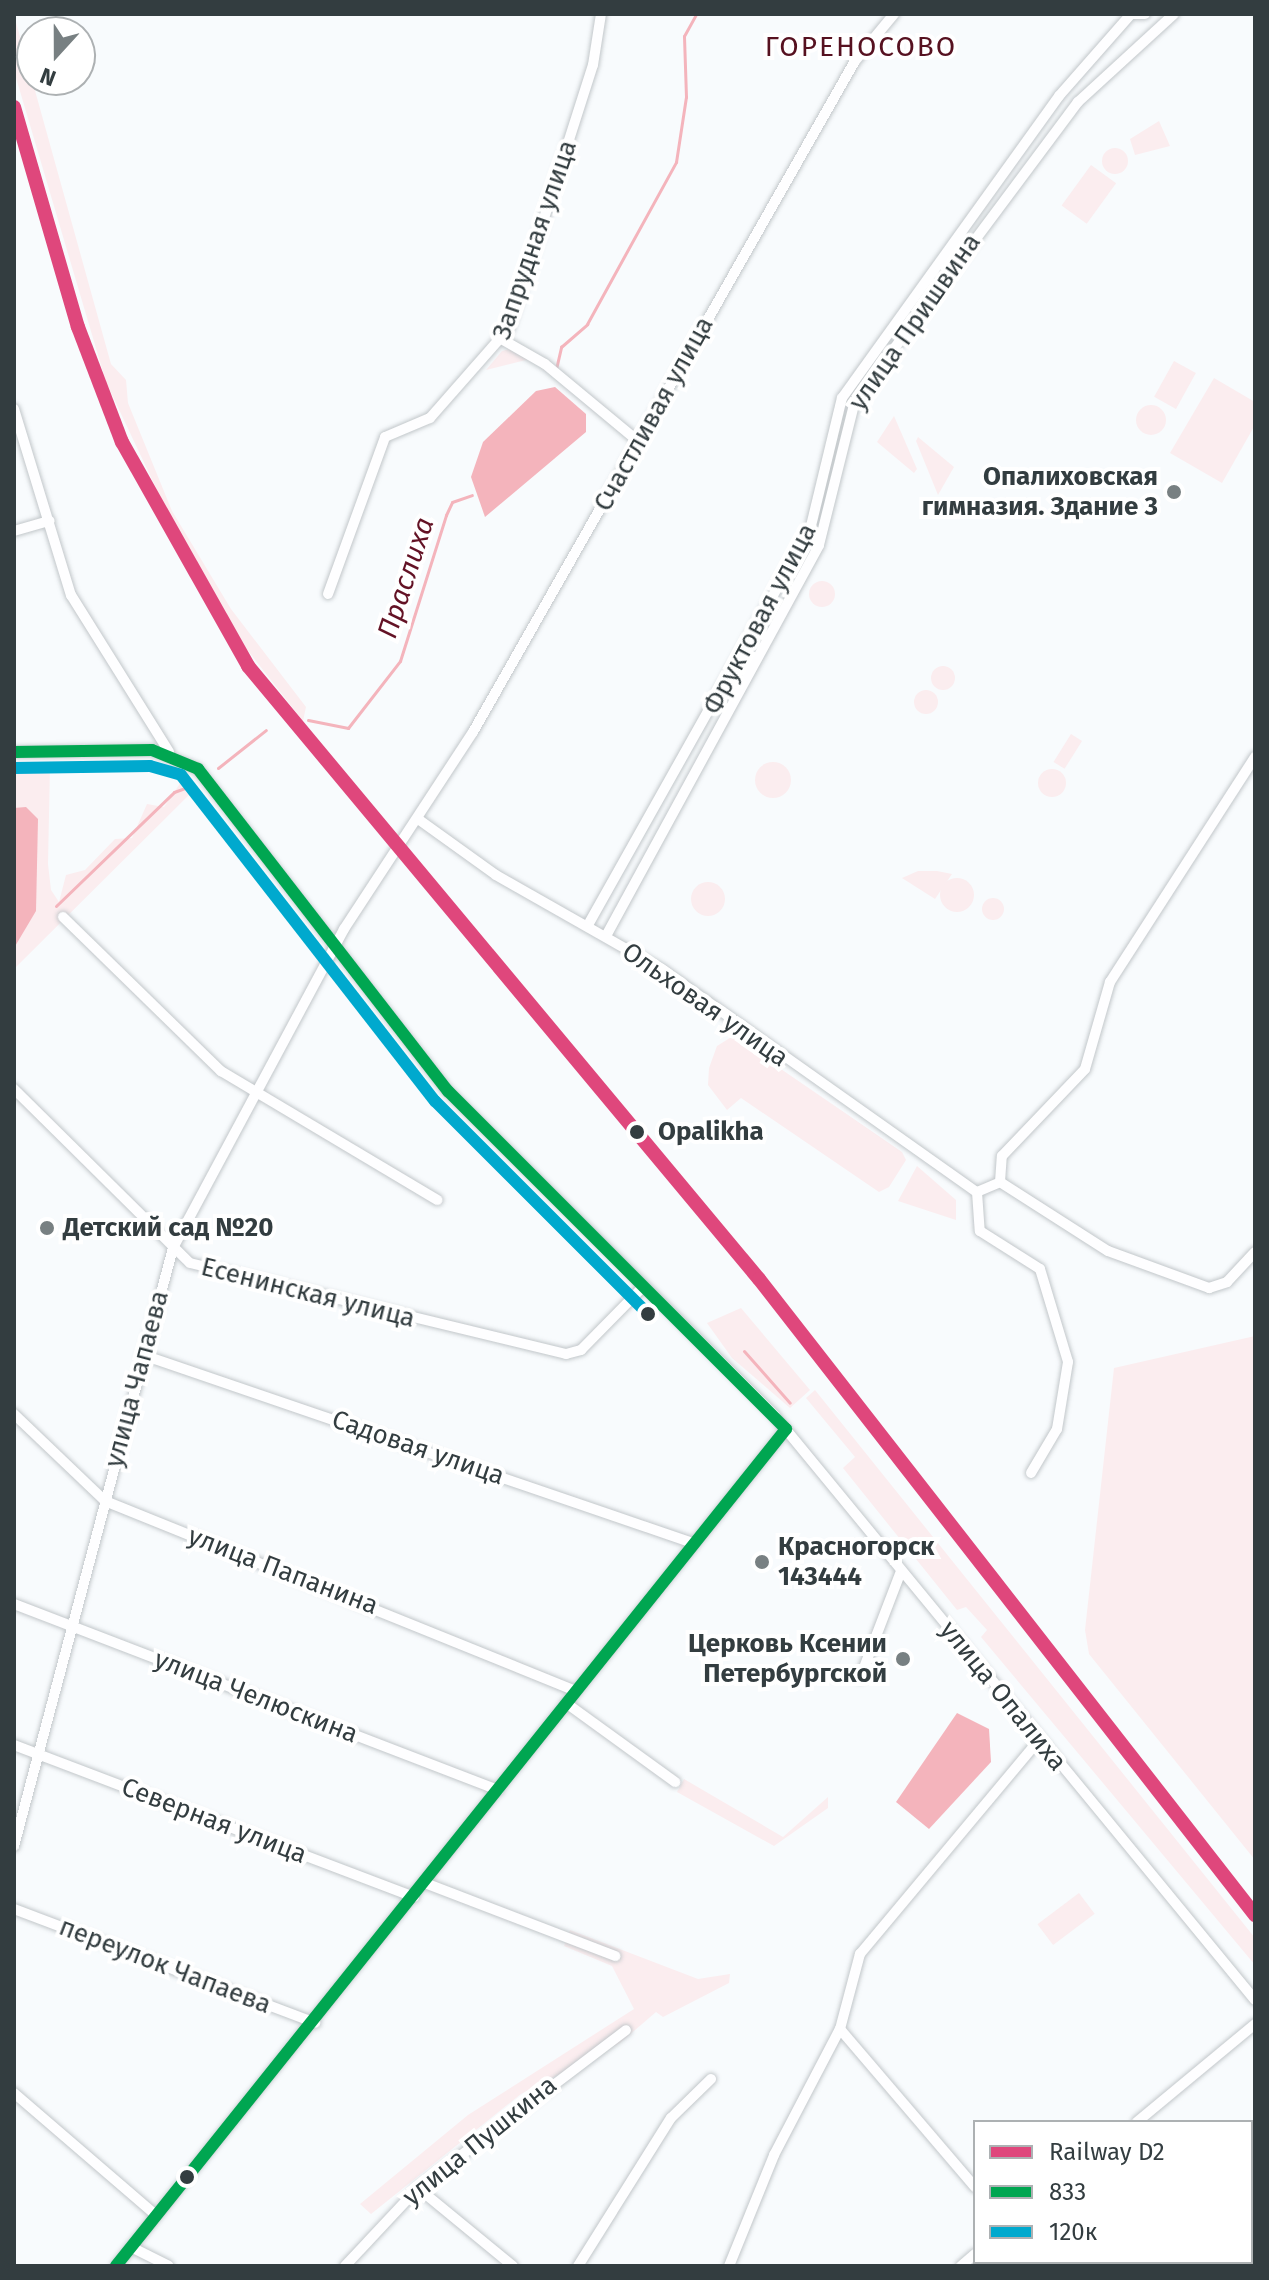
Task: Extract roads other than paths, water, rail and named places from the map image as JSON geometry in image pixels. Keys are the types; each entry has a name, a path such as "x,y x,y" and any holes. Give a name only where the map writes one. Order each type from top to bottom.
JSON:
{"street":[{"name":"Запрудная улица","path":"328,594 385,437 430,418 503,340 593,65 601,14"},
{"name":"Счастливая улица","path":"337,943 418,819 639,442 855,61 894,14"},
{"name":"Фруктовая улица","path":"588,925 810,530 842,398 1059,96 1131,14 1145,14"},
{"name":"улица Пришвина","path":"606,936 819,545 855,401 1078,102 1174,14"},
{"path":"503,340 545,364 639,442"},
{"name":"улица Опалиха","path":"14,409 71,595 169,752 198,769 337,943 448,1091 786,1429 1255,2000"},
{"path":"14,531 50,521"},
{"path":"14,752 169,752"},
{"path":"1000,1182 1002,1156 1085,1069 1110,982 1255,757"},
{"name":"Ольховая улица","path":"418,819 496,875 606,936 982,1191"},
{"path":"63,917 221,1071 258,1097 437,1200"},
{"name":"улица Чапаева","path":"14,1846 173,1248 258,1097 337,943"},
{"name":"Есенинская улица","path":"14,1089 190,1263 566,1354 581,1350 643,1287"},
{"path":"1000,1182 982,1191 980,1231 1040,1269 1068,1362 1057,1429 1031,1473"},
{"path":"1000,1182 1108,1251 1209,1288 1227,1282 1255,1252"},
{"name":"Садовая улица","path":"143,1355 693,1543"},
{"name":"улица Папанина","path":"14,1414 105,1501 576,1691"},
{"path":"116,2266 315,2023 786,1429"},
{"path":"860,1678 901,1571"},
{"name":"улица Челюскина","path":"14,1604 498,1790"},
{"path":"566,1703 675,1782"},
{"path":"729,2266 774,2155 840,2029 860,1954 1039,1740"},
{"name":"Северная улица","path":"14,1745 414,1897"},
{"path":"425,1883 615,1956"},
{"name":"переулок Чапаева","path":"14,1909 315,2023"},
{"path":"1139,2120 1255,2024"},
{"path":"840,2029 973,2185"},
{"name":"улица Пушкина","path":"345,2266 418,2188 626,2030"},
{"path":"578,2266 671,2118 711,2079"},
{"path":"14,2093 156,2215"},
{"path":"418,2188 513,2266"},
{"path":"131,2247 169,2266"}],"waterway":[{"name":"Праслиха","path":"556,369 561,347 587,324 676,162 686,97 684,36 696,14"},
{"name":"Праслиха","path":"308,720 348,728 400,661 446,515 452,502 472,495"},
{"name":"Праслиха","path":"218,768 266,730"},
{"name":"Праслиха","path":"56,906 174,792 193,785"},
{"path":"744,1351 790,1403"}],"rail line":[{"name":"D2","path":"14,107 78,327 122,442 248,666 759,1279 1255,1915"}],"place":[{"name":"Опалиховская гимназия. Здание 3","path":"1174,492"},
{"name":"Opalikha","path":"637,1132"},
{"name":"Детский сад №20","path":"47,1228"},
{"name":"Красногорск 143444","path":"762,1562"},
{"name":"Церковь Ксении Петербургской","path":"903,1659"}],"district":[{"name":"ГОРЕНОСОВО","path":"861,47"}]}
